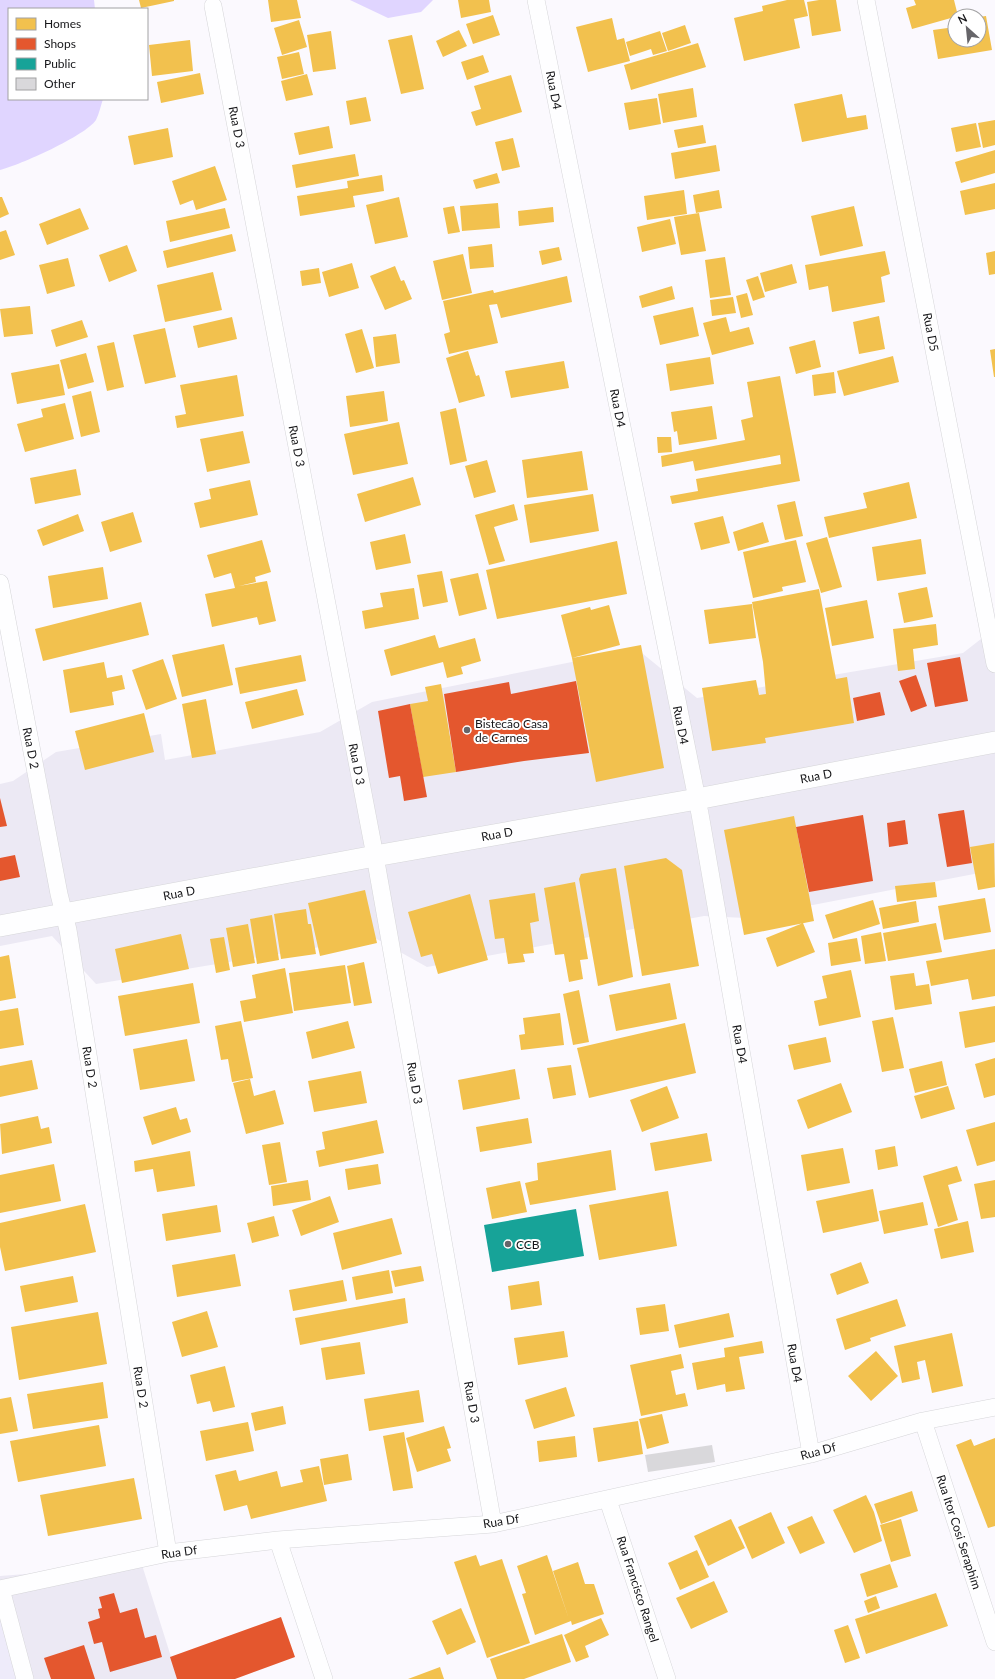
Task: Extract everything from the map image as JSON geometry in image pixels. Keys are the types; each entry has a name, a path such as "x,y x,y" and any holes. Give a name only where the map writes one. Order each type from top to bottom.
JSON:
{"street":[{"name":"Rua D4","path":"536,0 697,799 810,1454"},
{"name":"Rua D5","path":"866,0 995,664"},
{"name":"Rua D 3","path":"214,6 375,856 493,1524"},
{"name":"Rua D 2","path":"0,583 59,894 65,914 168,1553"},
{"name":"Rua D","path":"0,926 375,856 697,799 995,742"},
{"name":"Rua Df","path":"1,1589 168,1553 278,1540 493,1524 608,1500 810,1454 922,1421 995,1407"},
{"name":"Rua Itor Cosi Seraphim","path":"922,1421 995,1642"},
{"name":"Rua Francisco Rangel","path":"608,1500 668,1679"},
{"path":"278,1540 324,1679"},
{"path":"1,1589 25,1679"}],"shaded area":[{"path":"0,0 94,0 95,8 8,8 8,100 103,100 96,120 90,127 66,142 22,162 0,170"},
{"path":"350,0 433,0 421,12 388,18"},
{"path":"995,628 995,870 745,918 704,916 427,967 375,938 96,984 52,936 0,946 0,784 13,781 56,752 161,734 165,760 320,732 372,702 637,649 697,698 963,653"},
{"path":"142,1565 178,1679 0,1679 0,1576"},
{"path":"0,1615 27,1679 0,1679"}],"building: Homes":[{"path":"139,0 174,0 174,1 141,8"},
{"path":"268,0 297,0 301,18 271,22"},
{"path":"458,0 489,0 491,12 461,18"},
{"path":"787,0 804,0 808,16 794,19 800,48 744,61 734,18 763,11 762,6"},
{"path":"836,0 841,31 812,36 807,2"},
{"path":"914,0 954,0 956,8 947,8 947,19 912,29 906,8 916,5"},
{"path":"493,15 500,35 473,44 466,24"},
{"path":"612,18 617,40 624,38 630,61 588,72 576,27"},
{"path":"299,20 307,47 282,55 274,28"},
{"path":"987,22 992,50 938,59 933,30 947,28 947,48 987,48"},
{"path":"685,25 691,43 668,51 662,33"},
{"path":"459,30 467,46 443,57 436,41"},
{"path":"331,31 336,69 313,72 307,35"},
{"path":"660,31 667,51 653,55 651,49 630,56 626,42"},
{"path":"412,35 424,89 401,94 388,40"},
{"path":"190,40 193,71 152,76 149,45"},
{"path":"698,43 706,67 631,90 624,65"},
{"path":"299,52 304,74 282,79 277,57"},
{"path":"483,55 489,72 467,80 461,62"},
{"path":"200,73 204,94 161,103 157,82"},
{"path":"307,74 313,95 286,101 281,81"},
{"path":"511,75 522,112 476,126 471,112 481,109 474,86"},
{"path":"693,88 697,117 663,123 658,94"},
{"path":"842,94 847,118 866,115 868,129 802,142 794,104"},
{"path":"366,97 371,121 350,125 346,101"},
{"path":"657,98 661,124 629,130 624,103"},
{"path":"995,120 995,145 983,148 978,123"},
{"path":"976,123 981,147 956,152 951,128"},
{"path":"703,125 706,143 678,148 674,130"},
{"path":"329,126 333,148 299,155 294,133"},
{"path":"168,128 173,157 134,165 128,136"},
{"path":"513,138 520,167 502,171 495,142"},
{"path":"716,145 720,171 675,179 671,153"},
{"path":"995,150 995,173 961,183 955,162"},
{"path":"355,154 359,176 296,188 292,165"},
{"path":"215,166 227,200 196,210 193,200 180,205 172,181"},
{"path":"497,173 500,183 476,189 473,180"},
{"path":"382,175 384,191 353,196 355,207 300,216 297,196 348,188 347,181"},
{"path":"995,183 995,209 965,215 960,191"},
{"path":"684,190 687,214 647,220 644,196"},
{"path":"719,190 722,208 696,213 693,195"},
{"path":"0,197 2,197 9,214 0,218"},
{"path":"399,197 408,237 375,244 366,205"},
{"path":"498,203 500,228 462,231 460,206"},
{"path":"454,206 460,232 448,234 443,208"},
{"path":"854,206 863,246 820,256 811,216"},
{"path":"553,207 554,222 519,226 518,211"},
{"path":"80,208 89,229 47,245 39,224"},
{"path":"225,208 230,228 170,242 166,221"},
{"path":"699,213 706,251 681,255 674,217"},
{"path":"670,219 676,244 642,252 637,227"},
{"path":"6,230 15,255 0,260 0,232"},
{"path":"232,234 236,251 167,268 163,251"},
{"path":"492,244 494,267 470,269 468,247"},
{"path":"127,245 137,271 109,282 99,255"},
{"path":"559,247 562,260 542,265 539,251"},
{"path":"885,251 890,274 881,277 885,302 832,312 828,286 809,290 805,265"},
{"path":"995,251 995,274 989,275 986,253"},
{"path":"463,254 472,293 442,300 433,261"},
{"path":"725,257 731,295 710,298 705,260"},
{"path":"68,258 75,286 47,294 39,265"},
{"path":"352,263 359,288 329,297 322,272"},
{"path":"792,264 797,283 765,292 760,273"},
{"path":"395,266 401,281 404,280 412,299 385,310 370,276"},
{"path":"319,268 321,283 302,286 300,271"},
{"path":"213,272 222,310 165,322 157,285"},
{"path":"567,276 572,302 501,318 497,304 489,305 498,343 449,354 444,334 450,332 443,301 493,290 494,293"},
{"path":"758,276 765,297 753,301 746,280"},
{"path":"672,286 675,299 642,308 639,296"},
{"path":"747,293 753,315 741,318 736,296"},
{"path":"733,297 736,313 712,316 710,300"},
{"path":"30,306 33,334 4,337 0,309"},
{"path":"693,307 699,336 660,345 653,316"},
{"path":"879,316 885,349 859,354 853,322"},
{"path":"232,317 237,339 198,348 193,326"},
{"path":"726,317 730,332 749,327 754,344 712,355 703,323"},
{"path":"82,320 88,337 56,347 51,330"},
{"path":"165,328 176,377 145,384 133,335"},
{"path":"362,329 374,368 356,373 345,334"},
{"path":"396,334 400,363 376,367 373,337"},
{"path":"815,340 821,367 796,374 789,347"},
{"path":"114,342 124,387 107,391 97,346"},
{"path":"995,349 995,377 994,377 990,350"},
{"path":"468,351 476,376 479,375 485,396 459,403 446,358"},
{"path":"86,353 94,382 68,389 60,360"},
{"path":"893,356 899,382 844,396 837,371"},
{"path":"710,357 714,384 670,391 666,364"},
{"path":"564,361 569,388 511,398 505,371"},
{"path":"59,364 65,395 17,404 11,373"},
{"path":"834,372 836,393 814,396 812,375"},
{"path":"237,375 244,416 177,428 175,416 186,414 180,385"},
{"path":"780,376 800,481 672,504 670,496 698,491 696,479 781,464 780,455 695,471 693,461 662,467 661,456 745,440 741,420 753,417 747,382"},
{"path":"91,391 100,432 81,437 72,396"},
{"path":"384,391 388,421 350,427 346,396"},
{"path":"65,403 74,439 25,452 17,424 43,417 41,409"},
{"path":"712,406 717,439 679,445 677,431 674,432 671,412"},
{"path":"456,408 467,461 450,465 440,412"},
{"path":"399,422 408,464 353,475 344,434"},
{"path":"243,431 250,463 207,472 200,439"},
{"path":"657,437 671,437 672,452 658,453"},
{"path":"582,451 588,490 527,498 522,460"},
{"path":"487,460 496,492 474,498 465,466"},
{"path":"76,469 81,495 35,504 30,478"},
{"path":"413,477 421,505 365,522 357,494"},
{"path":"250,480 258,515 200,528 194,503 211,499 209,489"},
{"path":"909,482 917,518 829,538 824,517 867,508 863,493"},
{"path":"593,494 599,531 530,543 524,505"},
{"path":"795,501 803,536 785,540 777,505"},
{"path":"514,504 518,520 494,527 505,561 489,565 475,515"},
{"path":"133,512 142,542 110,552 101,522"},
{"path":"78,514 84,531 43,546 37,530"},
{"path":"723,516 730,543 701,550 694,523"},
{"path":"763,522 769,542 738,551 733,532"},
{"path":"405,534 411,563 376,570 370,542"},
{"path":"827,537 842,587 821,593 806,543"},
{"path":"921,539 926,574 877,581 872,547"},
{"path":"262,540 271,572 255,577 256,582 239,586 267,581 276,621 259,625 257,617 212,627 205,594 235,588 231,573 214,578 207,555"},
{"path":"796,540 806,582 782,587 783,591 753,598 743,552"},
{"path":"617,541 627,594 497,619 486,570"},
{"path":"103,567 108,599 53,608 48,576"},
{"path":"442,571 448,602 423,607 417,575"},
{"path":"478,573 487,609 459,616 450,579"},
{"path":"927,587 933,617 904,623 898,593"},
{"path":"414,588 419,619 365,629 362,611 383,607 380,593"},
{"path":"819,589 836,679 847,677 854,723 765,738 766,743 712,751 702,688 756,680 759,695 766,694 763,662 752,602"},
{"path":"867,600 874,638 832,646 825,608"},
{"path":"141,602 149,635 43,661 35,629"},
{"path":"752,604 756,638 709,644 704,610"},
{"path":"609,605 620,645 572,658 561,615 590,607 591,610"},
{"path":"936,624 938,645 913,649 915,669 898,671 893,629"},
{"path":"435,635 439,648 475,638 481,661 461,667 463,674 447,678 443,662 391,676 384,650"},
{"path":"224,644 233,685 182,697 172,655"},
{"path":"641,645 664,768 596,782 572,658"},
{"path":"301,655 306,681 240,694 235,668"},
{"path":"163,659 177,699 146,710 132,670"},
{"path":"104,662 107,678 122,675 125,689 112,692 114,705 70,713 63,670"},
{"path":"441,684 456,772 423,777 410,704 428,701 425,687"},
{"path":"297,689 304,715 252,729 245,702"},
{"path":"206,699 216,754 192,758 182,704"},
{"path":"144,713 154,752 85,770 75,731"},
{"path":"794,816 814,921 744,935 724,830"},
{"path":"994,843 995,887 978,890 970,847"},
{"path":"666,858 682,870 699,966 642,976 624,866"},
{"path":"616,868 633,977 598,986 579,879 581,874"},
{"path":"575,882 588,959 580,960 583,979 569,982 564,954 555,955 544,888"},
{"path":"935,882 937,897 897,902 895,886"},
{"path":"365,890 377,943 320,956 308,903"},
{"path":"535,893 539,921 530,923 534,953 523,954 525,962 508,964 504,938 495,939 489,900"},
{"path":"470,894 488,960 438,974 432,954 421,957 408,912"},
{"path":"985,898 991,932 944,940 938,906"},
{"path":"873,900 880,924 833,939 825,915"},
{"path":"916,901 919,922 883,929 879,908"},
{"path":"306,909 308,924 311,924 316,954 281,959 274,914"},
{"path":"272,915 279,960 257,964 250,919"},
{"path":"803,923 815,952 777,967 766,938"},
{"path":"936,923 942,952 888,961 883,933"},
{"path":"248,924 255,963 233,967 226,928"},
{"path":"881,932 886,961 865,964 861,936"},
{"path":"181,934 189,969 122,983 115,949"},
{"path":"224,937 230,970 216,973 210,939"},
{"path":"857,938 861,961 831,966 828,943"},
{"path":"995,949 995,996 972,1000 968,979 931,986 926,961"},
{"path":"9,955 16,998 0,1001 0,957"},
{"path":"364,962 372,1003 354,1006 347,966"},
{"path":"345,965 351,1003 294,1011 289,973"},
{"path":"285,968 293,1013 244,1022 240,1001 256,998 252,975"},
{"path":"851,970 861,1017 819,1026 814,1001 827,998 822,976"},
{"path":"914,973 916,986 929,984 932,1004 895,1010 890,976"},
{"path":"193,983 200,1023 125,1036 118,996"},
{"path":"670,983 677,1019 616,1031 609,995"},
{"path":"579,990 589,1042 573,1045 563,994"},
{"path":"995,1006 995,1042 965,1048 959,1012"},
{"path":"18,1008 24,1045 0,1049 0,1011"},
{"path":"560,1013 564,1045 521,1050 519,1035 525,1034 523,1018"},
{"path":"893,1017 904,1068 882,1072 872,1021"},
{"path":"241,1021 253,1078 232,1082 228,1059 221,1060 215,1026"},
{"path":"348,1021 355,1048 312,1059 306,1032"},
{"path":"685,1023 696,1073 589,1098 577,1048"},
{"path":"826,1037 831,1062 794,1070 788,1045"},
{"path":"187,1039 195,1081 140,1090 133,1049"},
{"path":"995,1058 995,1095 984,1098 975,1064"},
{"path":"32,1060 38,1089 0,1097 0,1066"},
{"path":"942,1061 947,1085 915,1093 909,1069"},
{"path":"571,1065 576,1095 553,1099 547,1068"},
{"path":"515,1069 520,1099 463,1110 458,1080"},
{"path":"361,1071 367,1103 314,1112 308,1081"},
{"path":"250,1079 254,1096 275,1090 284,1124 246,1134 233,1083"},
{"path":"841,1083 852,1112 808,1129 797,1100"},
{"path":"667,1086 679,1118 642,1132 630,1100"},
{"path":"948,1086 955,1109 921,1119 914,1096"},
{"path":"176,1107 180,1120 187,1118 191,1132 152,1145 143,1117"},
{"path":"38,1116 41,1129 49,1127 52,1143 2,1154 0,1124"},
{"path":"528,1118 532,1143 480,1152 476,1127"},
{"path":"377,1120 384,1153 319,1167 316,1151 325,1149 322,1132"},
{"path":"995,1122 995,1161 977,1166 966,1130"},
{"path":"707,1133 712,1161 655,1171 650,1143"},
{"path":"280,1142 287,1182 269,1185 262,1145"},
{"path":"895,1146 898,1166 878,1170 875,1150"},
{"path":"843,1148 850,1183 807,1191 801,1155"},
{"path":"611,1150 616,1190 530,1205 525,1183 538,1180 537,1163"},
{"path":"190,1151 195,1186 157,1192 153,1169 135,1172 134,1161"},
{"path":"54,1164 61,1201 0,1213 0,1175"},
{"path":"378,1164 381,1184 348,1190 345,1169"},
{"path":"957,1166 962,1181 948,1185 958,1220 938,1227 923,1176"},
{"path":"308,1180 311,1200 273,1206 271,1186"},
{"path":"995,1180 995,1217 981,1219 974,1184"},
{"path":"520,1181 527,1212 492,1219 486,1188"},
{"path":"873,1189 879,1221 823,1233 816,1201"},
{"path":"668,1191 677,1246 599,1260 589,1205"},
{"path":"330,1196 339,1222 301,1236 292,1210"},
{"path":"923,1202 928,1225 884,1234 879,1211"},
{"path":"85,1204 96,1252 5,1271 0,1247 0,1223"},
{"path":"217,1205 221,1232 166,1241 162,1214"},
{"path":"274,1216 279,1236 252,1243 247,1223"},
{"path":"392,1218 402,1254 342,1270 333,1233"},
{"path":"968,1221 974,1252 941,1259 934,1229"},
{"path":"235,1254 241,1286 177,1297 172,1265"},
{"path":"861,1262 869,1283 837,1295 830,1274"},
{"path":"421,1266 424,1281 395,1287 391,1271"},
{"path":"389,1270 393,1293 356,1300 352,1277"},
{"path":"73,1276 78,1302 25,1312 20,1286"},
{"path":"343,1280 347,1301 293,1311 289,1290"},
{"path":"539,1281 542,1305 511,1310 508,1286"},
{"path":"405,1298 408,1323 300,1345 295,1318"},
{"path":"897,1299 906,1326 870,1338 871,1341 845,1350 836,1319"},
{"path":"665,1304 669,1331 640,1335 636,1308"},
{"path":"207,1311 218,1347 182,1357 172,1322"},
{"path":"98,1312 107,1364 19,1380 11,1327"},
{"path":"729,1313 734,1337 679,1348 674,1325"},
{"path":"564,1331 568,1357 518,1365 514,1338"},
{"path":"952,1333 963,1386 932,1393 925,1360 917,1362 920,1379 902,1383 894,1346"},
{"path":"762,1341 764,1353 739,1357 745,1389 726,1392 725,1384 697,1390 692,1363 725,1357 724,1348"},
{"path":"360,1342 365,1374 326,1380 321,1348"},
{"path":"876,1351 898,1376 871,1401 848,1376"},
{"path":"681,1354 684,1368 671,1371 676,1395 685,1393 688,1406 641,1416 630,1365"},
{"path":"225,1366 235,1407 213,1412 210,1401 197,1404 190,1375"},
{"path":"103,1382 108,1418 33,1429 27,1394"},
{"path":"566,1387 575,1416 534,1429 525,1400"},
{"path":"419,1390 424,1422 369,1431 364,1399"},
{"path":"11,1397 18,1431 0,1434 0,1399"},
{"path":"283,1406 286,1424 255,1431 251,1413"},
{"path":"662,1414 669,1443 647,1449 639,1419"},
{"path":"638,1421 643,1454 598,1462 593,1428"},
{"path":"248,1422 254,1451 206,1461 200,1431"},
{"path":"99,1425 106,1466 18,1482 10,1441"},
{"path":"444,1426 451,1448 447,1449 451,1461 417,1472 406,1438"},
{"path":"404,1432 413,1488 393,1491 383,1436"},
{"path":"575,1436 577,1457 539,1462 537,1441"},
{"path":"995,1438 995,1526 988,1528 956,1445 971,1439 974,1446"},
{"path":"348,1454 352,1480 324,1485 320,1459"},
{"path":"319,1466 327,1501 251,1519 247,1505 224,1511 215,1475 236,1470 239,1481 277,1471 281,1487 303,1482 300,1470"},
{"path":"134,1478 142,1519 48,1536 40,1495"},
{"path":"912,1491 918,1511 881,1524 874,1504"},
{"path":"866,1495 874,1512 882,1541 854,1553 833,1510"},
{"path":"771,1512 785,1543 752,1559 738,1527"},
{"path":"812,1516 825,1543 800,1554 787,1527"},
{"path":"731,1519 745,1548 708,1566 694,1536"},
{"path":"901,1519 911,1556 891,1562 880,1525"},
{"path":"697,1550 709,1577 680,1590 668,1563"},
{"path":"476,1555 480,1566 502,1559 530,1643 487,1658 454,1562"},
{"path":"547,1555 569,1619 553,1571 578,1562 585,1584 594,1584 604,1614 572,1625 571,1621 535,1635 522,1594 526,1593 517,1566"},
{"path":"890,1564 898,1587 867,1597 860,1574"},
{"path":"714,1581 728,1612 691,1629 676,1598"},
{"path":"936,1593 948,1626 866,1654 855,1619"},
{"path":"876,1596 880,1608 868,1613 864,1601"},
{"path":"461,1608 476,1642 447,1655 432,1621"},
{"path":"601,1618 609,1635 585,1646 589,1657 576,1662 564,1635"},
{"path":"848,1625 860,1658 845,1663 834,1630"},
{"path":"562,1634 571,1662 524,1679 497,1679 490,1659"},
{"path":"440,1667 444,1679 408,1679"}],"building: Shops":[{"path":"960,657 968,701 935,707 927,663"},
{"path":"916,675 927,706 911,712 899,681"},
{"path":"576,681 589,753 524,761 456,772 444,694 509,682 511,694"},
{"path":"880,692 885,715 857,721 853,698"},
{"path":"410,704 427,797 404,801 400,776 389,778 378,711"},
{"path":"0,798 7,826 0,827"},
{"path":"964,810 972,863 947,867 938,814"},
{"path":"863,815 873,881 809,892 796,827"},
{"path":"905,820 908,844 889,847 887,823"},
{"path":"15,855 20,877 0,881 0,858"},
{"path":"114,1593 120,1613 137,1608 145,1638 156,1635 162,1657 110,1672 102,1642 94,1644 88,1622 100,1618 98,1609 102,1608 99,1597"},
{"path":"281,1617 295,1657 235,1679 177,1679 170,1657"},
{"path":"84,1645 95,1679 51,1679 44,1658"}],"building: Public":[{"path":"576,1209 584,1256 492,1272 484,1225"}],"building: Other":[{"path":"712,1445 715,1462 648,1472 645,1455"}],"place":[{"name":"Bistecão Casa de Carnes","path":"467,730"},
{"name":"CCB","path":"508,1244"}]}
